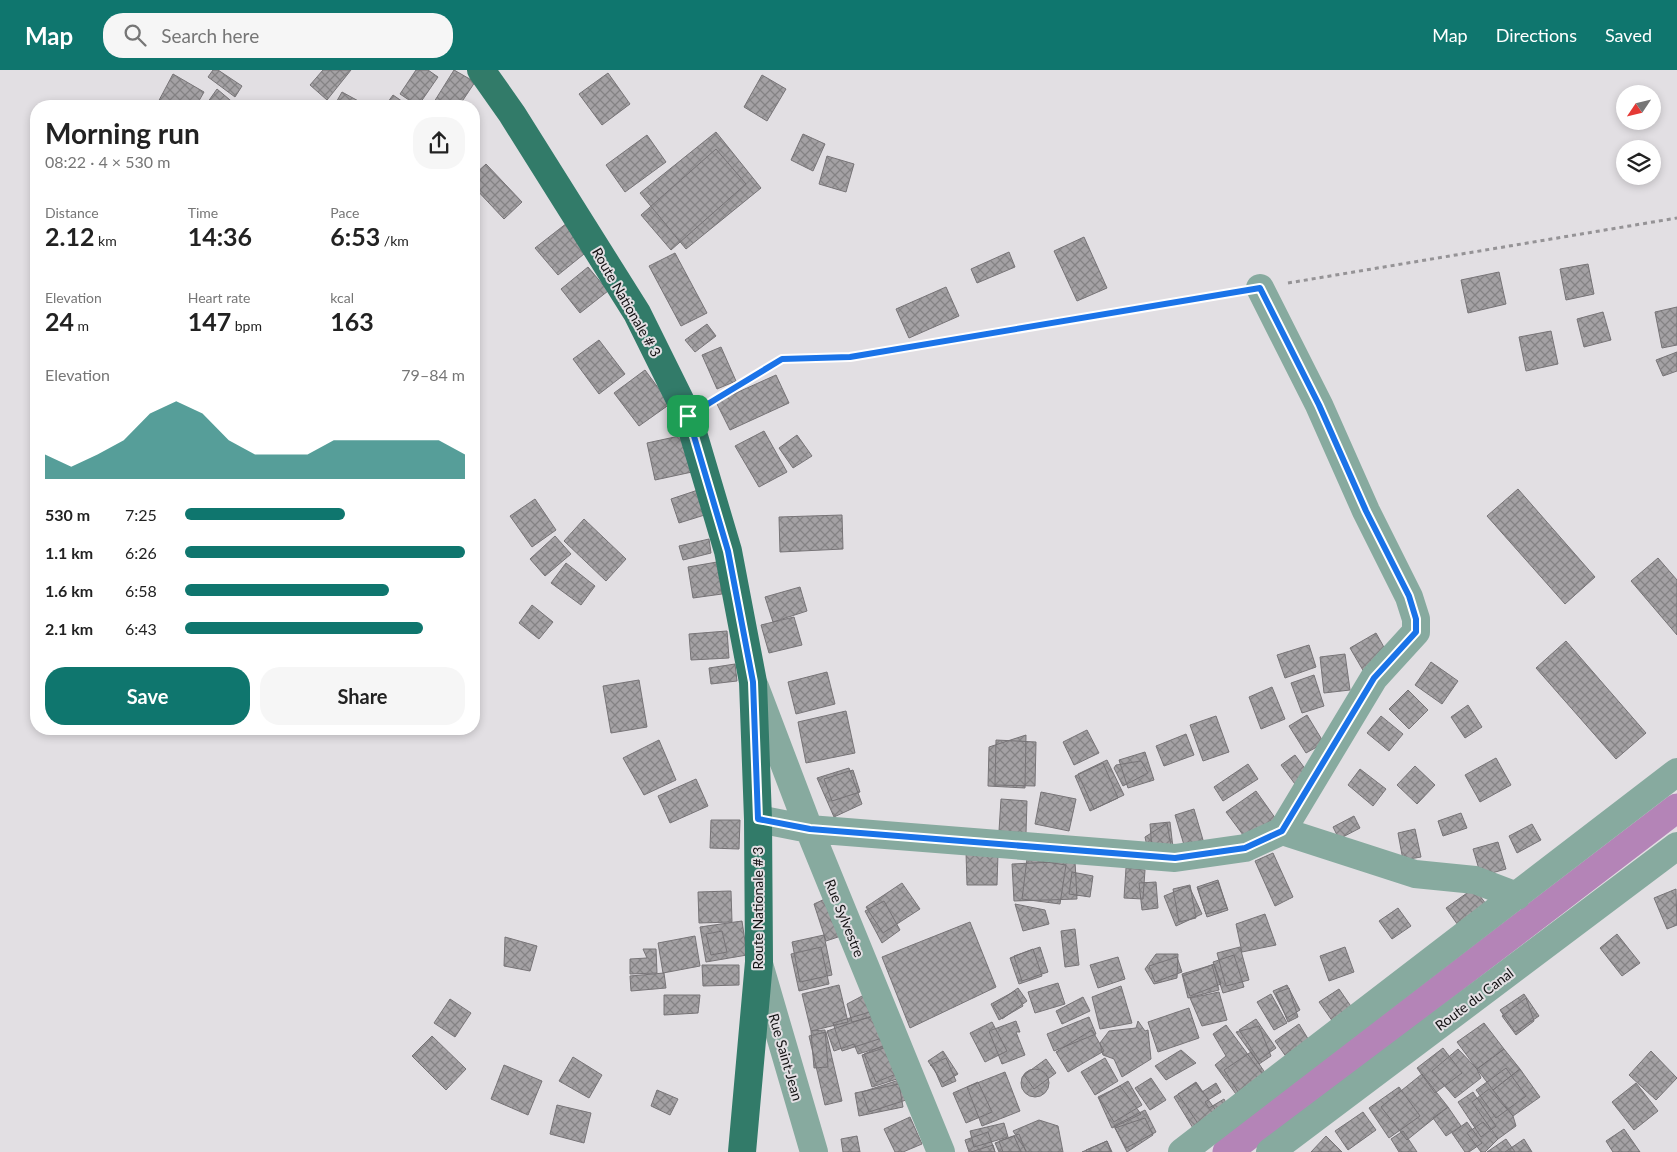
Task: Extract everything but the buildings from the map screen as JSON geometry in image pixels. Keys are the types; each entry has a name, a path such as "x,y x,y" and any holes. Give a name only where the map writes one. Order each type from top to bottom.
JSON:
{"main road":[{"name":"Route Nationale # 3","path":"482,70 512,114 637,313 688,416 728,551 753,682 758,819 759,962 742,1152"}],"street":[{"path":"758,819 810,829 1175,858 1245,848 1282,831 1374,678 1416,632 1416,619 1409,596 1366,511 1319,405 1260,288"},
{"name":"Rue Sylvestre","path":"753,682 810,829 941,1152"},
{"path":"1182,1152 1677,772"},
{"path":"1282,831 1415,874 1475,880 1517,896"},
{"name":"Route du Canal","path":"1270,1152 1677,846"},
{"name":"Rue Saint-Jean","path":"759,962 814,1152"}],"path":[{"path":"688,416 782,359 850,357 1677,218"}],"waterway":[{"path":"1227,1152 1677,808"},
{"path":"1486,960 1677,818"}],"route":[{"path":"1260,288 1319,405 1366,511 1409,596 1416,619 1416,632 1374,678 1282,831 1245,848 1175,858 810,829 758,819 753,682 728,551 688,416 782,359 850,357 1260,288"}]}
